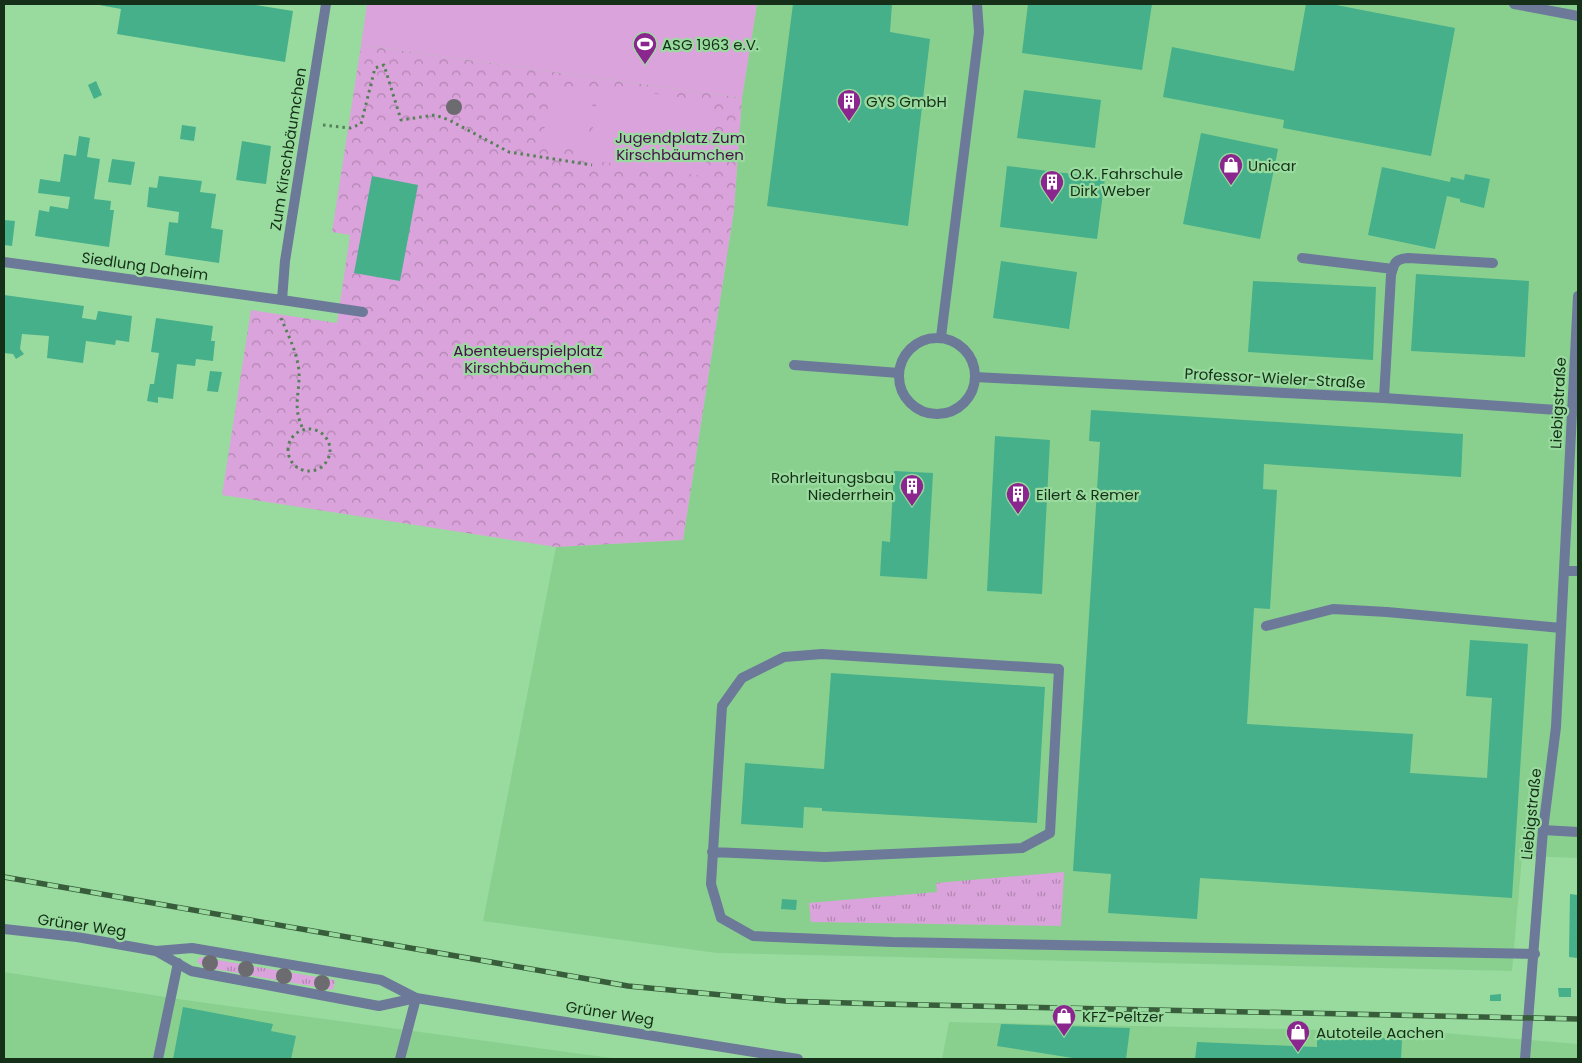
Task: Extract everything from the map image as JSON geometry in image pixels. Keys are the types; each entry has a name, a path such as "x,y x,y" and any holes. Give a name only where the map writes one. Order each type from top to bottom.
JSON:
{"street":[{"name":"Zum Kirschbäumchen","path":"282,300 285,261 326,4"},
{"path":"942,337 979,32 977,4"},
{"path":"1514,4 1578,16"},
{"path":"1302,258 1392,269"},
{"path":"1384,398 1392,269 1399,259 1493,263"},
{"name":"Siedlung Daheim","path":"4,262 363,312"},
{"name":"Liebigstraße","path":"1525,1059 1535,954 1543,830 1556,727 1578,296"},
{"path":"942,337 959,344 971,359 976,377 970,397 955,410 935,414 916,408 902,393 899,373 905,353 921,340 942,337"},
{"path":"794,365 899,373"},
{"name":"Professor-Wieler-Straße","path":"976,377 1384,398 1572,411"},
{"path":"1565,571 1578,572"},
{"path":"1266,626 1333,609 1561,628"},
{"path":"712,852 825,856 1022,848 1050,833 1059,668 822,654 784,657 742,678 722,706 712,852 711,884 721,918 752,936 902,942 1535,954"},
{"path":"1543,830 1578,832"},
{"name":"Grüner Weg","path":"4,929 77,937 156,951 192,948 381,980 416,998 798,1059"},
{"name":"Grüner Weg","path":"156,951 191,971 379,1006 416,998"},
{"path":"158,1059 178,963"},
{"path":"400,1059 416,998"}],"path":[{"path":"307,123 350,128 361,124 375,68 384,65 401,120 435,115 449,120 510,152 592,165"},
{"path":"282,300 281,319 292,343 299,370 297,415 303,429"},
{"path":"303,429 312,429 320,432 330,444 328,461 315,471 306,472 299,469 288,456 291,440 303,429"}],"shaded area":[{"path":"757,4 1578,4 1578,858 1522,856 1512,971 717,953 483,921 556,547 683,540 734,210 742,98"},
{"path":"4,972 185,1000 619,1059 4,1059"},
{"path":"949,1022 1431,1032 1578,1044 1578,1059 942,1059"}],"green space":[{"name":"ASG 1963 e.V.","path":"367,4 757,4 742,98 361,45"},
{"name":"Abenteuerspielplatz Kirschbäumchen","path":"361,45 742,98 734,210 683,540 556,547 222,495 251,310 337,323 350,235 332,232"},
{"name":"Jugendplatz Zum Kirschbäumchen","path":"599,86 714,102 703,176 588,160"},
{"path":"551,88 594,95 585,152 542,144"},
{"path":"1064,872 1061,926 811,922 809,903 937,892 936,883"},
{"path":"200,957 335,980 333,990 204,967 197,962"}],"building":[{"path":"94,4 249,4 293,11 285,62 117,34 121,9"},
{"name":"GYS GmbH","path":"793,4 892,4 890,32 930,39 908,226 767,206"},
{"path":"1028,4 1152,4 1142,70 1022,53"},
{"path":"1306,4 1331,4 1455,28 1431,156 1283,128 1284,120 1163,97 1172,47 1294,71"},
{"path":"96,81 102,95 94,99 88,85"},
{"path":"1024,90 1101,100 1095,148 1017,138"},
{"path":"182,125 196,127 194,141 180,139"},
{"name":"Unicar","path":"1201,133 1278,149 1260,239 1183,224"},
{"path":"79,136 90,138 87,157 100,159 94,199 111,201 110,210 114,210 109,247 35,236 39,210 49,212 50,206 68,209 70,197 38,193 40,179 60,182 64,154 76,156"},
{"path":"242,141 271,146 266,184 236,180"},
{"path":"112,159 135,162 131,185 108,182"},
{"name":"O.K. Fahrschule Dirk Weber","path":"1007,166 1105,178 1097,239 1000,227"},
{"path":"1382,167 1450,182 1451,177 1464,180 1465,174 1490,179 1484,208 1460,202 1460,199 1447,196 1435,249 1368,235"},
{"path":"159,176 202,181 200,192 216,194 211,228 223,230 219,263 165,255 169,222 178,223 179,212 147,207 149,187 157,188"},
{"path":"372,176 418,185 400,281 354,273"},
{"path":"4,220 15,221 12,246 4,245"},
{"path":"1001,261 1077,272 1069,329 993,318"},
{"path":"1416,274 1529,281 1525,357 1411,351"},
{"path":"1253,281 1376,287 1373,360 1248,352"},
{"path":"4,295 84,306 82,318 96,320 98,311 132,316 129,342 116,340 115,345 86,341 83,363 47,358 49,336 22,334 20,349 24,354 16,359 13,354 4,353"},
{"path":"156,318 213,326 211,341 215,341 213,361 196,359 195,366 177,364 173,399 158,397 158,403 147,401 150,384 154,384 159,353 151,352"},
{"path":"210,371 222,372 218,392 207,391"},
{"path":"1091,410 1463,434 1461,477 1264,464 1263,489 1277,490 1270,609 1254,608 1247,724 1413,734 1410,773 1487,778 1492,698 1466,696 1470,640 1528,644 1512,898 1200,878 1197,919 1108,913 1111,874 1073,871 1100,442 1089,441"},
{"name":"Eilert & Remer","path":"995,436 1050,440 1042,594 987,591"},
{"name":"Rohrleitungsbau Niederrhein","path":"894,471 933,473 927,579 880,576 882,541 890,542"},
{"path":"831,673 1045,687 1037,823 822,811 822,808 804,807 803,828 741,824 745,763 824,769"},
{"path":"1570,894 1578,895 1578,958 1569,957"},
{"path":"782,899 797,900 796,910 781,909"},
{"path":"1558,988 1571,988 1571,997 1559,997"},
{"path":"1501,994 1501,1001 1490,1001 1490,995"},
{"path":"183,1007 273,1024 271,1031 296,1036 291,1059 173,1059"},
{"name":"KFZ-Peltzer","path":"1001,1024 1130,1028 1126,1059 1079,1059 997,1046"},
{"name":"Autoteile Aachen","path":"1317,1035 1402,1039 1401,1059 1195,1059 1197,1042 1317,1047"}],"railway":[{"path":"4,877 628,986 785,1001 1578,1019"}],"place":[{"name":"ASG 1963 e.V.","path":"645,65"},
{"name":"GYS GmbH","path":"849,122"},
{"name":"Unicar","path":"1231,186"},
{"name":"O.K. Fahrschule Dirk Weber","path":"1052,203"},
{"name":"Rohrleitungsbau Niederrhein","path":"912,507"},
{"name":"Eilert & Remer","path":"1018,515"},
{"name":"KFZ-Peltzer","path":"1064,1037"},
{"name":"Autoteile Aachen","path":"1298,1053"}]}
